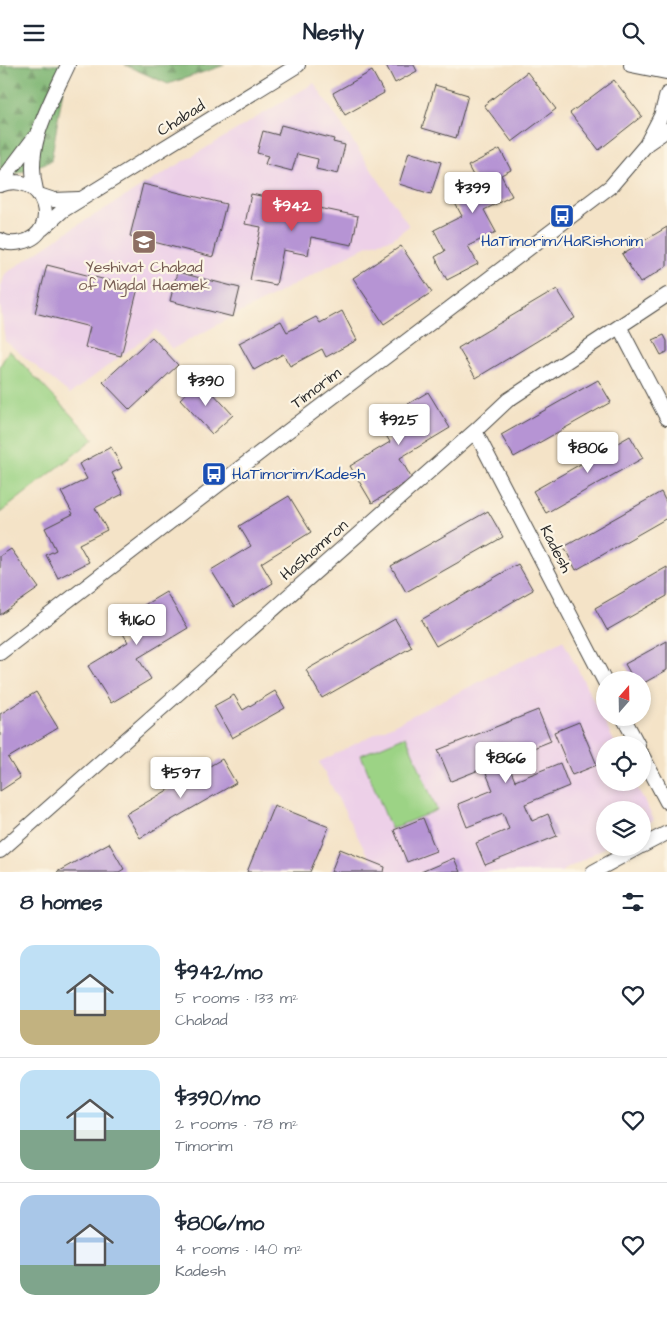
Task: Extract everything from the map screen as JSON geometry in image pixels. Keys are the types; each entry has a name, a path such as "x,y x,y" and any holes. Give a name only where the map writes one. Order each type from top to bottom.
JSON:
{"street":[{"path":"42,229 46,208 33,180 32,157 34,144 68,65"},
{"name":"Chabad","path":"0,240 15,244 26,242 35,237 62,211 298,65"},
{"path":"631,65 666,70"},
{"name":"Timorim","path":"0,653 288,431 612,187 646,145 660,116 667,93"},
{"path":"0,184 40,129"},
{"name":"Timorim","path":"646,145 667,130"},
{"name":"Chabad","path":"0,184 18,181 28,184 38,192 54,200 82,199"},
{"name":"HaShomron","path":"0,851 508,400 667,295"},
{"path":"620,327 667,418"},
{"name":"Kadesh","path":"475,431 599,671"},
{"path":"651,772 667,802"},
{"path":"651,841 667,833"},
{"path":"593,872 622,856"}],"shaded area":[{"path":"314,83 409,226 392,239 370,244 172,349 156,330 70,394 5,341 0,304 1,287 5,274 73,228"},
{"path":"563,640 596,705 596,726 606,726 611,736 596,736 596,791 639,791 644,801 596,801 596,852 561,872 376,872 319,762"}],"green space":[{"path":"0,65 67,65 51,161 10,176 0,185"},
{"path":"125,65 225,65 168,84"},
{"path":"9,350 94,439 0,513 0,366"},
{"path":"406,736 437,810 391,829 361,755"}],"building":[{"path":"386,65 414,65 417,71 395,83"},
{"path":"372,71 384,93 345,115 333,93"},
{"path":"527,72 556,109 512,142 484,105"},
{"path":"614,80 642,116 599,150 570,113"},
{"path":"435,85 468,95 456,138 422,128"},
{"path":"281,125 334,139 333,142 345,145 338,174 316,169 318,159 297,154 292,171 265,164 268,156 257,153 263,131 278,135"},
{"path":"500,149 511,170 501,175 512,196 484,210 496,232 468,246 478,264 447,280 435,257 445,251 434,230 462,216 450,194 476,181 468,166"},
{"path":"409,152 441,162 431,194 399,184"},
{"path":"143,184 226,204 213,257 130,236"},
{"path":"251,194 358,216 352,245 311,237 308,255 283,250 276,285 250,280 261,227 245,224"},
{"path":"667,227 667,266 640,283 622,254"},
{"path":"401,246 432,292 384,324 353,278"},
{"path":"47,265 138,288 121,356 85,347 90,327 35,313"},
{"path":"177,272 240,288 233,317 170,301"},
{"path":"557,289 575,318 476,378 458,348"},
{"path":"342,311 357,340 326,357 322,349 290,366 283,354 254,370 239,343 281,321 287,332 316,317 320,323"},
{"path":"664,335 667,341 667,352 661,355 653,340"},
{"path":"152,337 178,365 130,410 103,382"},
{"path":"201,380 233,415 212,434 180,399"},
{"path":"598,380 611,402 514,457 501,435"},
{"path":"428,392 450,428 400,458 412,479 372,503 350,466 390,442 378,422"},
{"path":"630,436 643,458 546,513 533,491"},
{"path":"111,447 122,468 112,473 123,494 95,508 107,530 79,544 89,562 58,578 46,555 56,550 45,528 73,514 61,492 87,479 79,464"},
{"path":"661,492 667,504 667,518 576,570 564,547"},
{"path":"289,496 311,532 261,563 273,583 234,607 211,570 251,546 239,526"},
{"path":"488,511 503,537 406,592 391,566"},
{"path":"11,549 39,588 0,615 0,556"},
{"path":"518,564 533,590 436,646 421,620"},
{"path":"667,567 667,596 607,630 595,608"},
{"path":"166,592 188,628 138,658 151,679 111,703 88,666 128,642 116,622"},
{"path":"395,619 412,647 322,698 306,670"},
{"path":"667,641 667,670 651,679 651,671 629,671 625,664"},
{"path":"275,691 285,708 232,738 214,706 234,695 243,710"},
{"path":"36,692 58,728 8,758 20,778 0,791 0,714"},
{"path":"538,710 551,741 506,759 515,781 560,763 569,786 525,804 532,821 548,814 557,836 485,865 476,843 509,829 503,813 467,827 458,804 493,790 484,768 451,781 438,750"},
{"path":"579,722 596,765 572,775 554,732"},
{"path":"222,759 236,783 140,838 126,814"},
{"path":"274,805 329,827 310,872 247,872"},
{"path":"423,818 436,851 407,862 394,830"},
{"path":"109,843 124,869 119,872 57,872"},
{"path":"340,849 385,867 384,872 331,872"},
{"path":"454,858 460,872 421,872"}],"place":[{"name":"HaTimorim/HaRishonim","path":"562,216"},
{"name":"Yeshivat Chabad of Migdal Haemek","path":"144,242"},
{"name":"HaTimorim/Kadesh","path":"214,474"}]}
